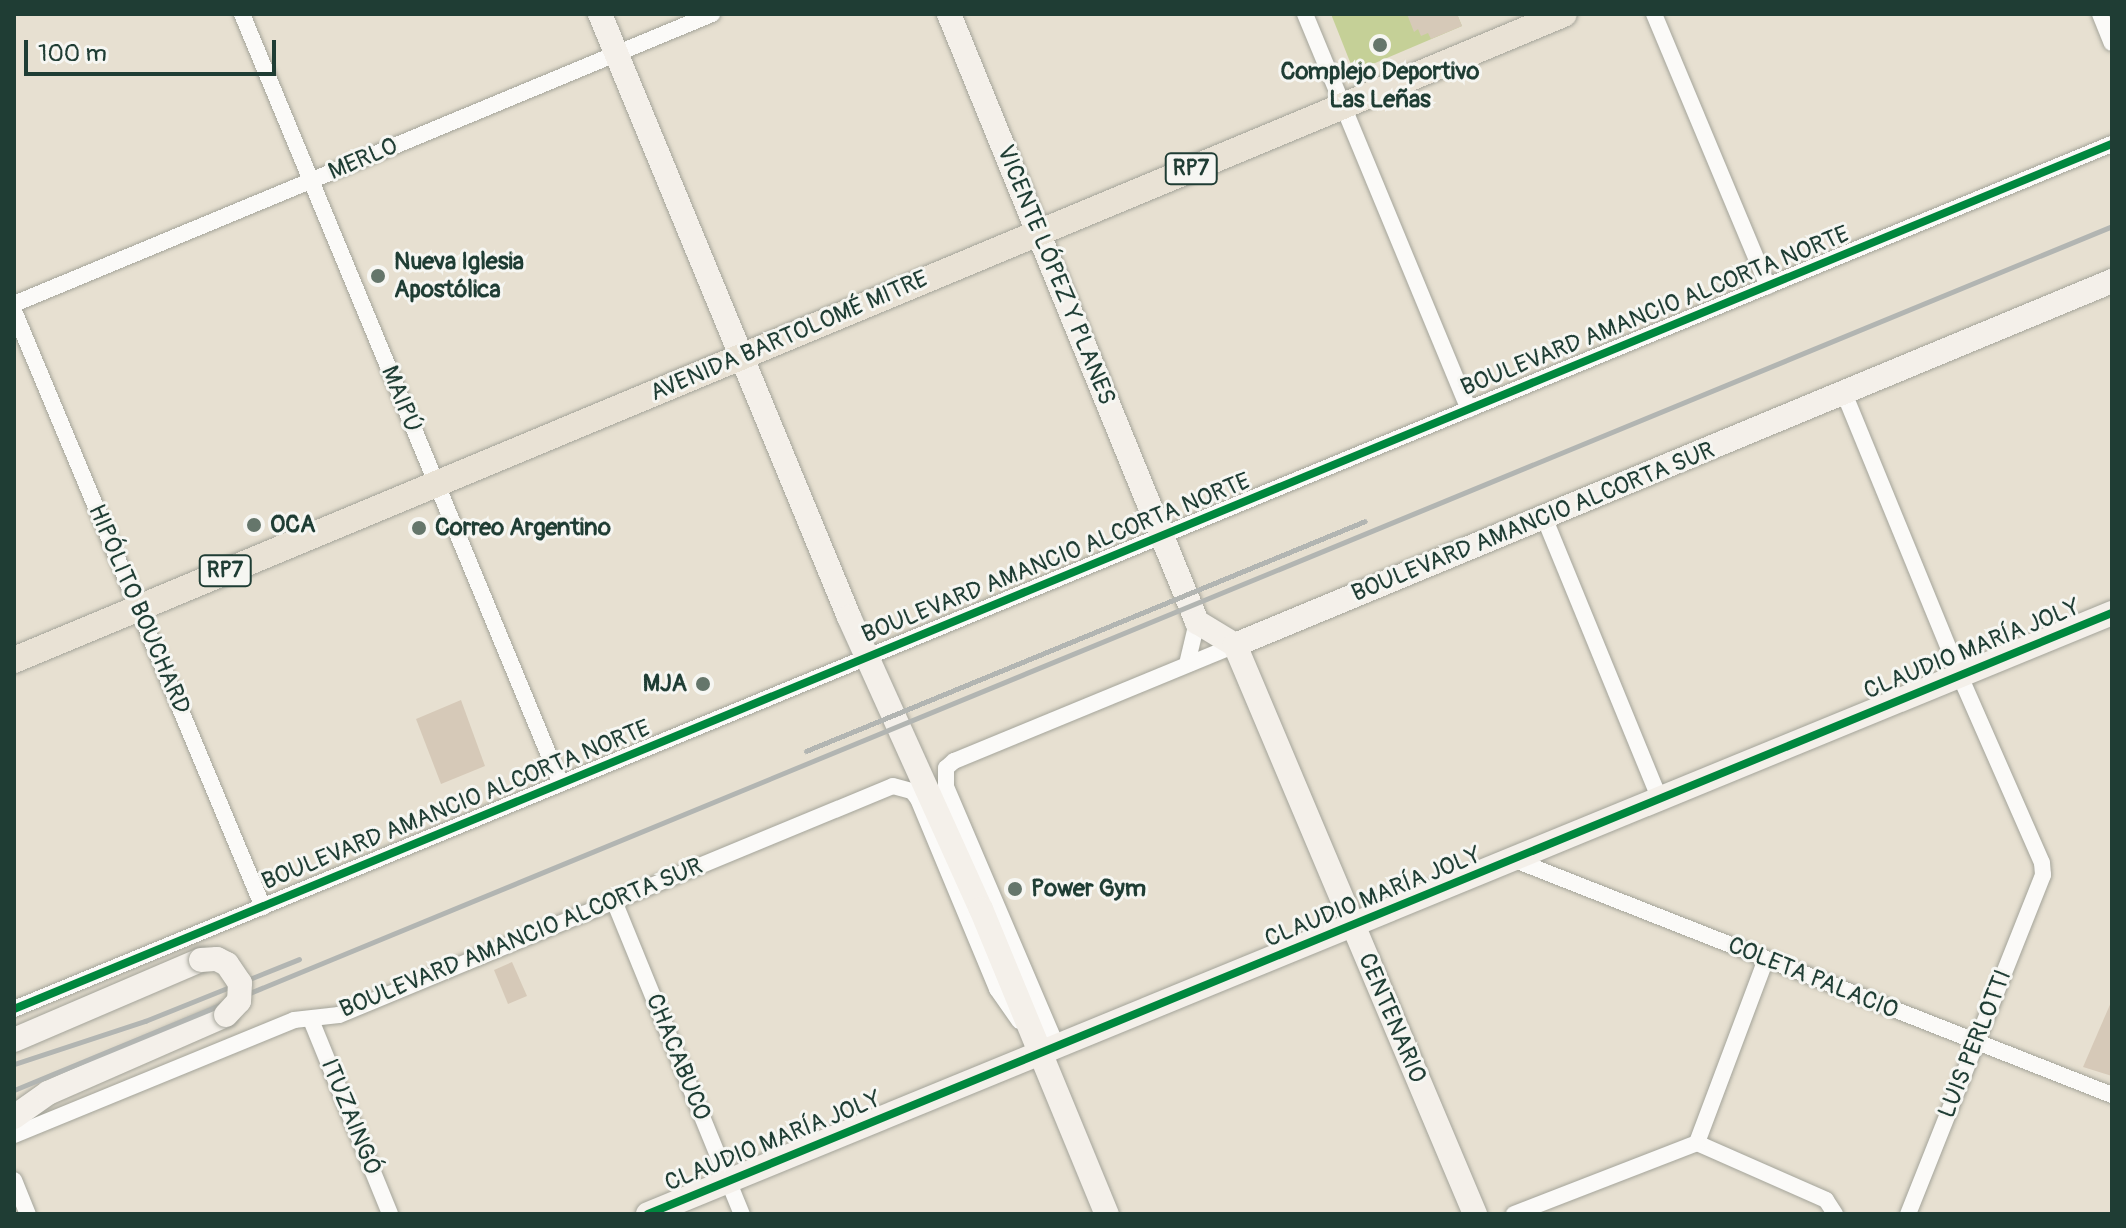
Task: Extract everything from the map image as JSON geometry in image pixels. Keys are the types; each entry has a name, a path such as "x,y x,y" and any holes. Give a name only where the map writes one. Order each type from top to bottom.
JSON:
{"main road":[{"name":"AVENIDA BARTOLOMÉ MITRE","path":"14,660 1564,14"}],"street":[{"name":"MAIPÚ","path":"242,14 561,784"},
{"path":"600,14 866,658 1049,1050 1107,1214"},
{"name":"MERLO","path":"14,304 712,14"},
{"name":"VICENTE LÓPEZ Y PLANES","path":"949,14 1197,622"},
{"path":"1305,14 1469,409"},
{"path":"1654,14 1768,286"},
{"path":"2100,14 2112,43"},
{"name":"BOULEVARD AMANCIO ALCORTA NORTE","path":"14,1009 2112,144"},
{"name":"BOULEVARD AMANCIO ALCORTA SUR","path":"1049,1050 946,787 946,768 954,761 2112,281"},
{"name":"HIPÓLITO BOUCHARD","path":"14,311 263,907"},
{"path":"1844,393 1960,676"},
{"path":"1544,517 1660,800"},
{"name":"CLAUDIO MARÍA JOLY","path":"648,1214 1354,927 2112,613"},
{"path":"1187,664 1197,622 1235,645"},
{"name":"CENTENARIO","path":"1235,645 1475,1214"},
{"name":"LUIS PERLOTTI","path":"1908,1214 2043,875 2042,863 1960,676"},
{"name":"BOULEVARD AMANCIO ALCORTA SUR","path":"14,1135 294,1020 339,1015 893,786 912,791 918,799 997,989 1049,1050"},
{"name":"COLETA PALACIO","path":"1515,860 2112,1095"},
{"name":"CHACABUCO","path":"614,901 742,1214"},
{"path":"14,1117 48,1093 226,1015 239,1001 240,983 227,964 208,958 19,1038"},
{"path":"1697,1143 1766,959"},
{"name":"ITUZAINGÓ","path":"311,1020 390,1214"},
{"path":"1514,1214 1697,1143 1826,1200 1835,1214"},
{"path":"14,1180 28,1214"}],"green space":[{"name":"Complejo Deportivo Las Leñas","path":"1331,14 1457,14 1462,26 1354,72"}],"building":[{"path":"1407,14 1457,14 1462,26 1431,39 1428,33 1421,36 1418,29 1414,32"},
{"path":"461,700 485,766 441,784 416,719"},
{"path":"512,962 527,996 508,1004 494,970"},
{"path":"2112,1000 2112,1076 2083,1067"}],"railway":[{"path":"14,1090 2112,226"},
{"path":"806,751 1365,521"},
{"path":"14,1064 145,1021 299,959"}],"cycle path":[{"path":"14,1009 2112,144"},
{"path":"648,1214 2112,613"}],"place":[{"name":"Complejo Deportivo Las Leñas","path":"1380,45"},
{"name":"Nueva Iglesia Apostólica","path":"378,276"},
{"name":"OCA","path":"254,525"},
{"name":"Correo Argentino","path":"419,528"},
{"name":"MJA","path":"703,684"},
{"name":"Power Gym","path":"1015,889"}]}
